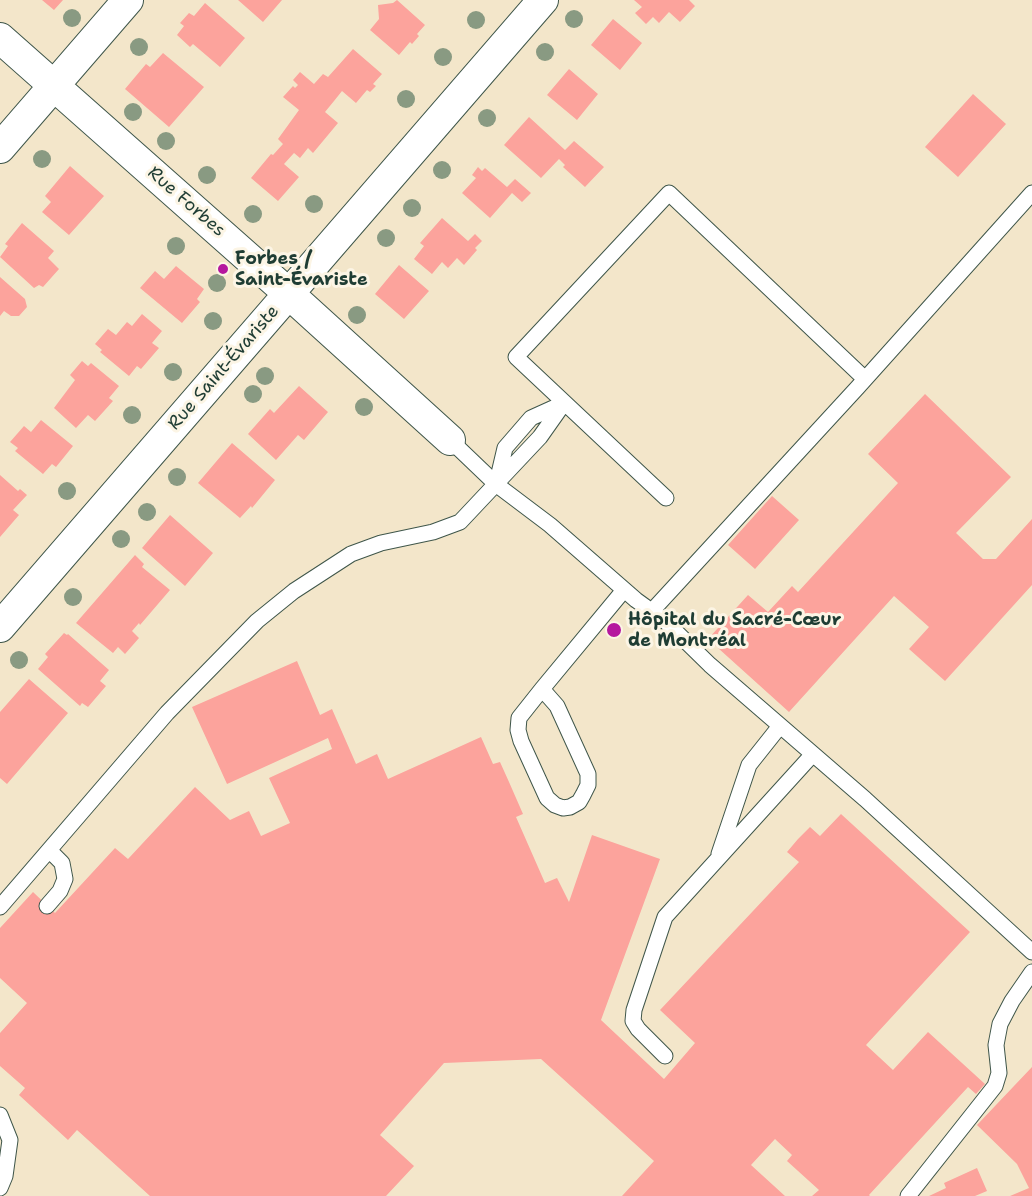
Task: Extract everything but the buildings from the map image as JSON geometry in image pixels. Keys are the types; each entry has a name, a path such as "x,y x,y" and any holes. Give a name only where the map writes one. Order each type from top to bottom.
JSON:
{"street":[{"path":"0,148 128,0"},
{"name":"Rue Saint-Évariste","path":"0,627 543,0"},
{"name":"Rue Forbes","path":"0,39 288,293 450,440"}],"lane":[{"path":"651,612 1032,193"},
{"path":"666,498 516,357 669,194 865,379"},
{"path":"0,907 167,713 224,654 276,606 315,577 359,551 381,543 448,528 460,522 497,485 505,448 531,418 564,403"},
{"path":"450,440 497,485 550,525 624,590 665,621 710,665 1030,947"},
{"path":"542,689 557,706 588,774 588,786 579,802 570,807 563,808 555,805 547,798 521,741 518,730 519,718 542,689 624,590"},
{"path":"716,861 749,765 780,726"},
{"path":"665,1056 633,1021 634,1010 665,917 813,754"},
{"path":"48,906 60,891 65,879 62,863 49,850"},
{"path":"908,1196 995,1086 999,1073 996,1045 1000,1024 1012,1001 1030,978"},
{"path":"0,1114 10,1140 5,1176 0,1188"}],"place":[{"name":"Forbes / Saint-Évariste","path":"223,269"},
{"name":"Hôpital du Sacré-Cœur de Montréal","path":"614,630"}]}
